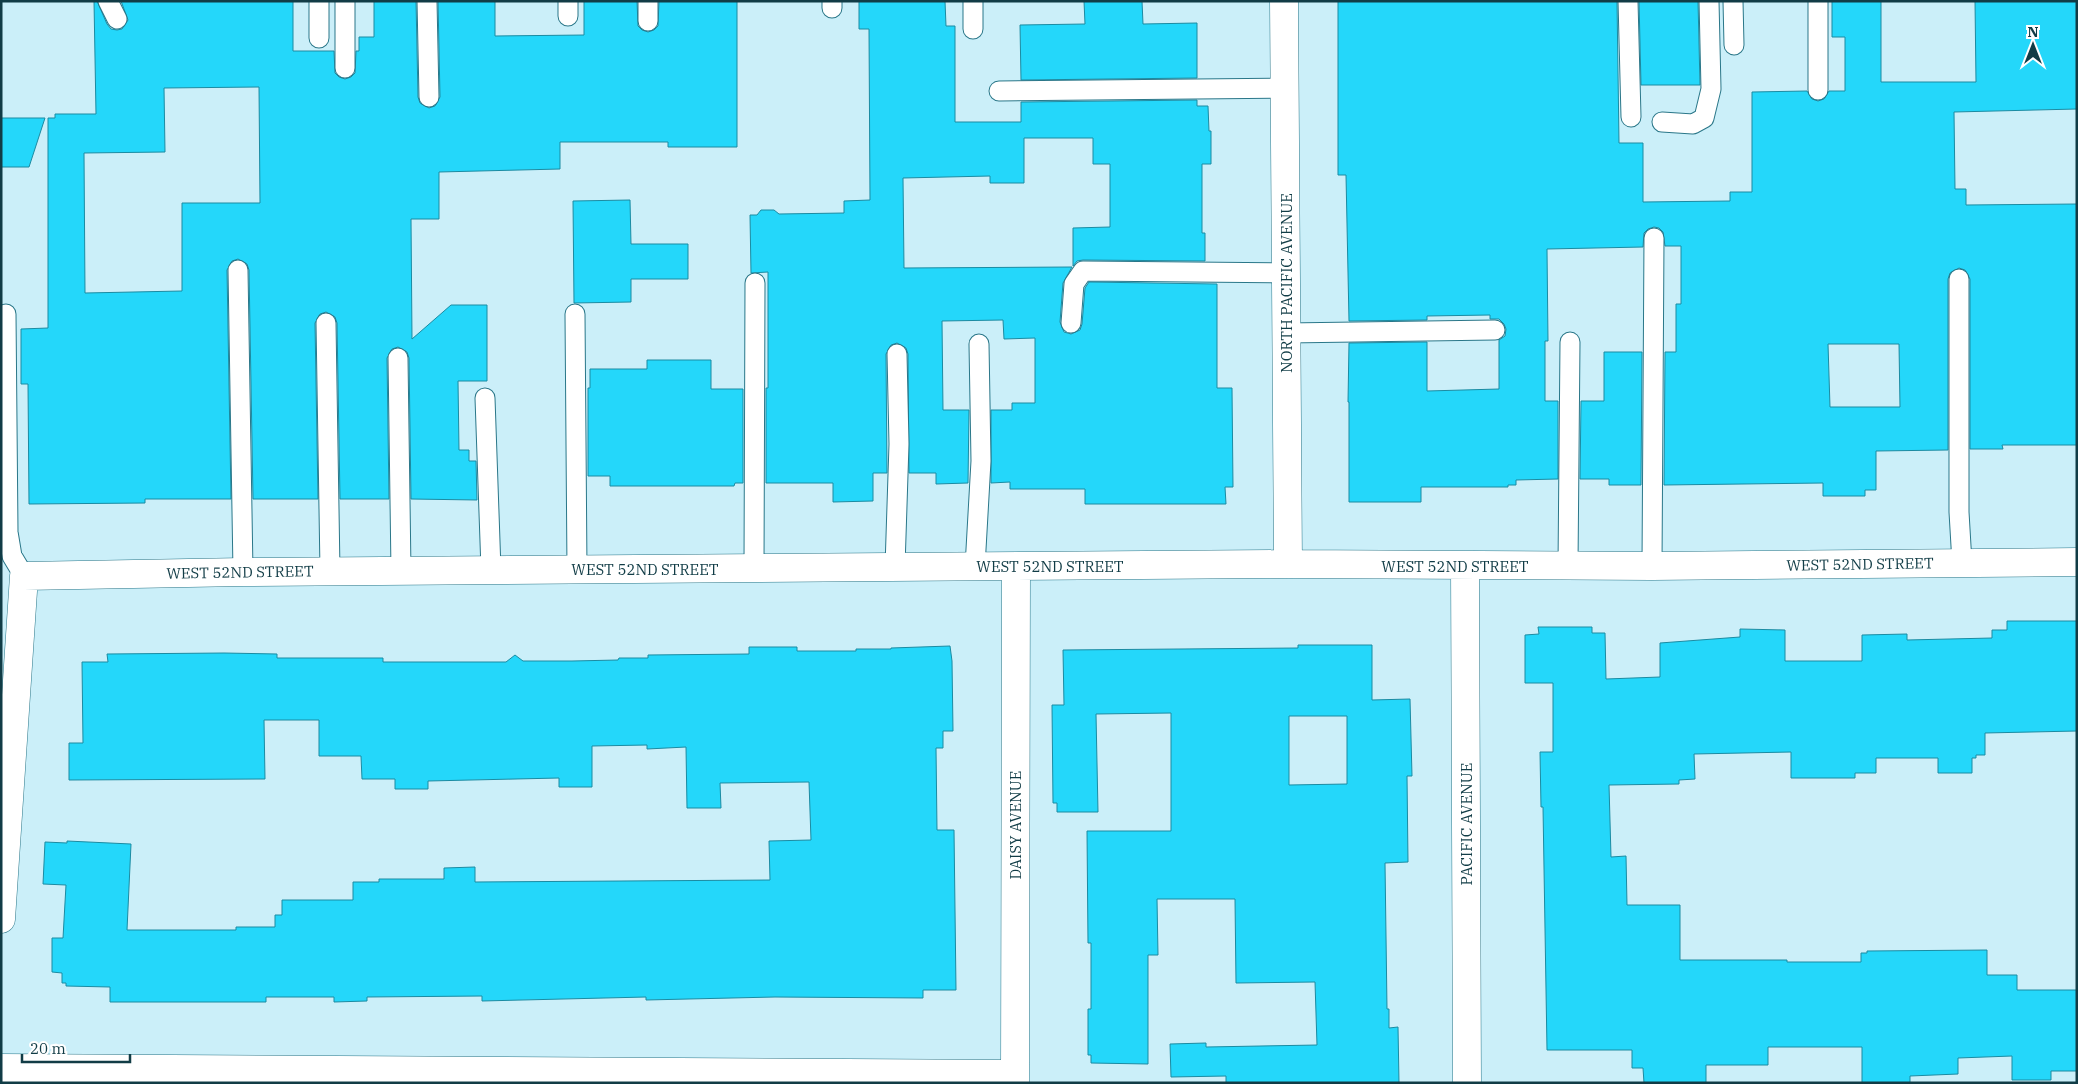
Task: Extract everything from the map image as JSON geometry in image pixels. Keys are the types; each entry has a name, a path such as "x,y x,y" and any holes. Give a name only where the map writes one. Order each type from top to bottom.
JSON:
{"street":[{"name":"NORTH PACIFIC AVENUE","path":"1284,1 1288,564"},
{"name":"WEST 52ND STREET","path":"24,576 330,571 1288,564 1652,566 2077,562"},
{"name":"PACIFIC AVENUE","path":"1465,566 1467,1083"},
{"name":"DAISY AVENUE","path":"1015,1078 1016,567"},
{"path":"1,919 24,576"},
{"path":"1,1068 1015,1078"}],"lane":[{"path":"108,1 117,19"},
{"path":"319,1 319,38"},
{"path":"344,1 345,68"},
{"path":"427,1 429,97"},
{"path":"648,1 648,21"},
{"path":"973,1 973,29"},
{"path":"1628,1 1631,117"},
{"path":"1662,122 1693,124 1704,118 1711,90 1709,1"},
{"path":"1733,1 1734,45"},
{"path":"1818,1 1818,90"},
{"path":"999,91 1285,88"},
{"path":"1652,566 1654,238"},
{"path":"238,270 243,572"},
{"path":"1071,323 1074,284 1083,271 1286,273"},
{"path":"1959,279 1959,512 1962,563"},
{"path":"754,568 755,283"},
{"path":"6,314 8,532 12,556 24,576"},
{"path":"575,314 577,570"},
{"path":"326,323 330,571"},
{"path":"1287,333 1495,330"},
{"path":"1568,566 1570,342"},
{"path":"975,567 981,461 979,344"},
{"path":"895,567 899,444 897,354"},
{"path":"398,358 401,571"},
{"path":"485,398 491,570"}],"building":[{"path":"94,1 97,1 107,24 111,29 117,30 122,29 128,20 121,1 293,1 293,51 334,51 335,73 345,79 355,73 356,51 359,51 359,37 374,37 374,1 416,1 418,97 420,103 429,108 435,106 440,97 438,1 495,1 495,36 584,35 584,1 637,1 638,26 648,32 658,26 659,1 737,1 737,147 668,147 668,142 560,142 560,169 439,172 439,219 411,219 412,339 451,305 487,305 487,381 458,381 459,450 469,450 469,461 476,461 477,500 411,499 409,358 407,352 398,347 392,349 387,358 389,499 340,499 337,323 335,317 326,312 320,314 315,323 318,499 253,499 249,270 247,264 238,259 232,261 227,270 231,499 145,499 145,503 29,504 28,384 21,384 21,329 48,328 48,118 55,118 55,114 96,114","holes":["259,87 260,203 182,203 182,291 85,293 84,153 165,152 164,88"]},
{"path":"859,1 945,1 946,26 955,26 955,122 1021,122 1021,102 1197,100 1197,106 1208,106 1209,131 1211,131 1211,164 1202,164 1202,233 1205,233 1205,261 1083,260 1077,261 1073,266 1073,228 1110,227 1110,164 1093,164 1093,138 1024,138 1024,183 990,183 990,176 903,178 904,268 1072,267 1063,283 1060,322 1064,332 1071,334 1080,330 1085,288 1089,282 1217,284 1217,388 1232,388 1233,487 1225,487 1226,504 1085,504 1085,489 1010,489 1010,482 991,483 991,410 1012,410 1012,403 1035,403 1035,338 1004,339 1003,320 942,321 943,410 969,410 968,483 936,484 936,473 909,473 908,354 906,348 897,343 891,345 886,354 887,473 873,473 873,501 833,502 833,483 766,483 768,272 751,273 750,215 757,215 761,210 774,210 779,214 844,213 844,201 870,200 869,29 859,29"},
{"path":"1084,1 1142,1 1143,24 1197,23 1197,78 1021,80 1020,25 1085,24"},
{"path":"1338,1 1617,1 1619,143 1643,143 1643,202 1730,201 1730,192 1752,192 1752,92 1807,91 1812,99 1818,101 1824,99 1829,91 1845,91 1845,37 1832,37 1832,1 1881,1 1881,82 1976,82 1975,1 2077,1 2077,109 1954,112 1955,189 1966,189 1966,205 2077,204 2077,445 2002,445 2003,449 1970,449 1970,279 1965,270 1959,268 1950,273 1948,279 1948,450 1876,451 1876,490 1865,490 1865,496 1823,496 1823,483 1664,485 1665,352 1676,352 1676,304 1681,304 1681,246 1665,246 1663,232 1659,228 1654,227 1644,233 1643,247 1547,249 1548,341 1545,341 1545,401 1558,401 1558,479 1516,480 1516,485 1508,485 1508,487 1421,487 1421,502 1349,502 1349,343 1427,342 1427,391 1499,389 1499,340 1505,336 1506,329 1499,319 1490,319 1490,315 1427,316 1427,320 1349,321 1346,175 1338,175","holes":["1828,344 1899,344 1900,407 1830,407"]},
{"path":"1639,1 1698,1 1700,85 1641,85"},
{"path":"1,118 45,118 29,167 1,167"},
{"path":"630,200 631,244 688,244 688,279 631,279 631,302 574,303 573,201"},
{"path":"1604,352 1642,352 1641,485 1609,485 1609,479 1580,479 1581,401 1604,401"},
{"path":"647,360 711,360 711,389 743,389 743,483 735,483 734,486 610,486 610,476 588,476 588,388 590,388 590,369 647,369"},
{"path":"2007,621 2077,621 2077,731 1985,733 1985,755 1976,755 1976,758 1972,758 1972,773 1938,773 1938,758 1876,758 1876,773 1855,773 1855,778 1791,778 1791,752 1694,754 1695,779 1679,780 1679,784 1609,785 1611,857 1626,856 1627,905 1680,905 1680,960 1861,962 1861,953 1867,953 1867,951 1987,950 1987,975 2017,975 2017,990 2077,990 2077,1071 2051,1071 2051,1080 2012,1080 2012,1056 1958,1058 1958,1074 1910,1076 1910,1083 1862,1083 1862,1047 1768,1047 1768,1065 1706,1065 1706,1083 1644,1083 1643,1068 1632,1068 1632,1050 1547,1050 1543,807 1541,807 1540,752 1553,752 1553,683 1525,683 1525,635 1539,634 1538,627 1592,627 1592,633 1605,633 1606,679 1660,677 1660,643 1740,637 1740,629 1785,630 1785,661 1862,661 1862,635 1907,634 1907,640 1992,638 1992,630 2007,630"},
{"path":"1298,645 1372,645 1372,700 1410,699 1412,776 1407,776 1408,862 1385,863 1387,1009 1389,1009 1389,1028 1398,1027 1399,1083 1226,1083 1226,1076 1171,1077 1170,1044 1206,1043 1206,1047 1317,1045 1315,982 1236,983 1235,899 1157,899 1158,955 1148,955 1148,1064 1091,1063 1091,1055 1088,1055 1088,1009 1091,1009 1091,943 1088,943 1087,831 1171,831 1171,713 1096,714 1098,812 1057,812 1057,803 1053,803 1052,705 1064,705 1063,650 1298,648","holes":["1289,716 1347,716 1347,784 1289,785"]},
{"path":"950,646 953,731 943,731 943,748 936,748 937,830 954,830 956,990 923,990 923,998 775,997 646,1000 646,997 482,1001 482,996 367,997 367,1001 334,1002 334,997 266,997 266,1002 110,1002 110,987 66,986 66,983 62,983 62,973 52,972 52,938 63,938 66,885 43,884 45,842 67,843 67,841 131,844 127,930 236,930 236,927 275,927 275,915 282,915 282,900 353,900 353,882 379,882 379,879 444,879 444,868 475,867 475,882 770,880 769,841 811,840 809,782 720,783 721,808 687,808 686,747 647,749 647,745 592,746 592,787 559,787 559,778 428,781 428,789 395,789 395,779 362,779 361,756 319,756 319,720 264,720 265,779 69,780 69,743 83,743 82,662 108,662 107,654 224,653 277,654 277,658 383,658 383,662 506,662 515,655 523,661 572,661 648,658 648,655 749,654 749,647 797,647 797,651 856,651 856,649"}]}
